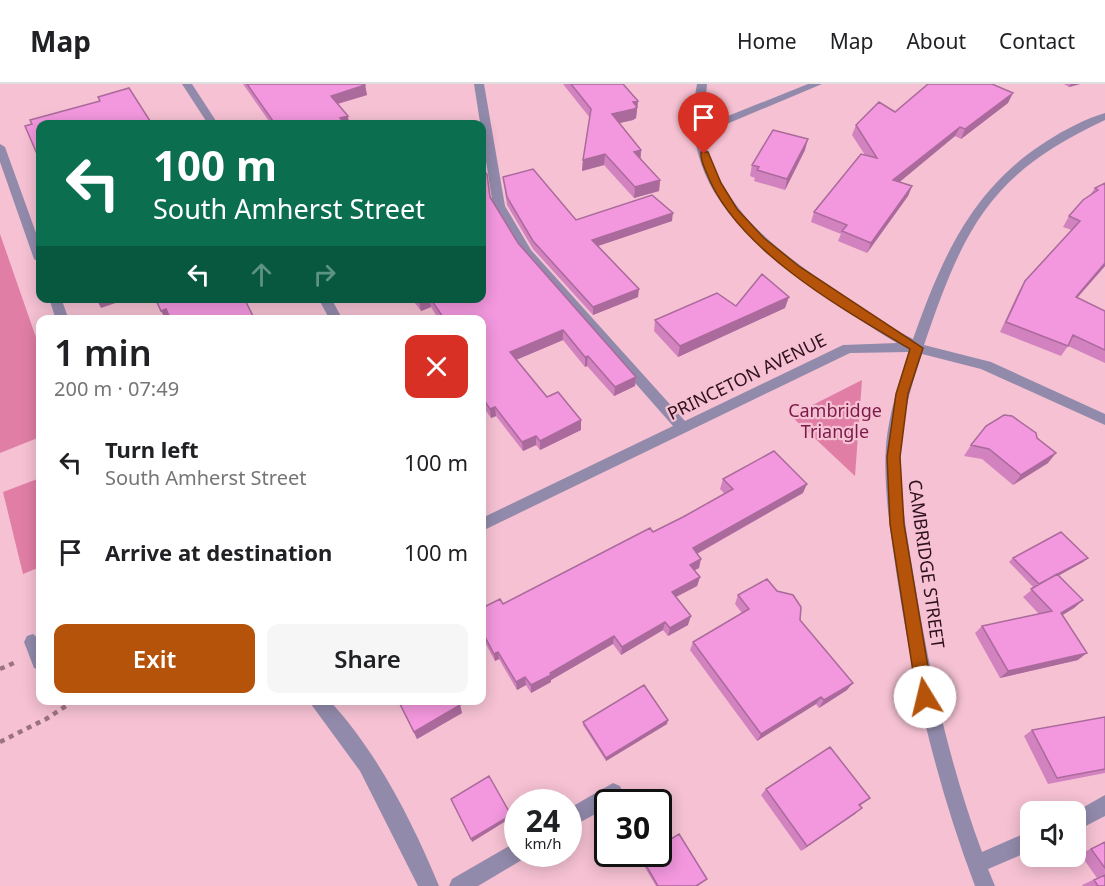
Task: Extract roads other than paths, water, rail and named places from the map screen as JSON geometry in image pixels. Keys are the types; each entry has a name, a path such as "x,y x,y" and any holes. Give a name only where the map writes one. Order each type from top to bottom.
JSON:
{"street":[{"path":"187,84 210,120"},
{"path":"479,84 484,120"},
{"path":"702,84 698,132 716,183 733,211 760,241 796,270 873,322 917,348 966,358 1006,373 1105,420"},
{"path":"698,132 734,120 817,84"},
{"path":"917,348 938,281 971,217 1017,165 1051,141 1105,116"},
{"path":"486,134 499,206 526,252 683,428"},
{"path":"0,147 36,247"},
{"name":"PRINCETON AVENUE","path":"486,523 848,348 917,348"},
{"name":"CAMBRIDGE STREET","path":"917,348 902,394 893,457 897,524 925,697 948,784 985,886"},
{"path":"33,642 36,651"},
{"path":"322,705 342,726 381,787 429,886"},
{"path":"1086,816 1105,806"},
{"path":"976,864 1020,845"},
{"path":"459,886 504,859"}],"park label":[{"name":"Cambridge Triangle","path":"835,421"}]}
